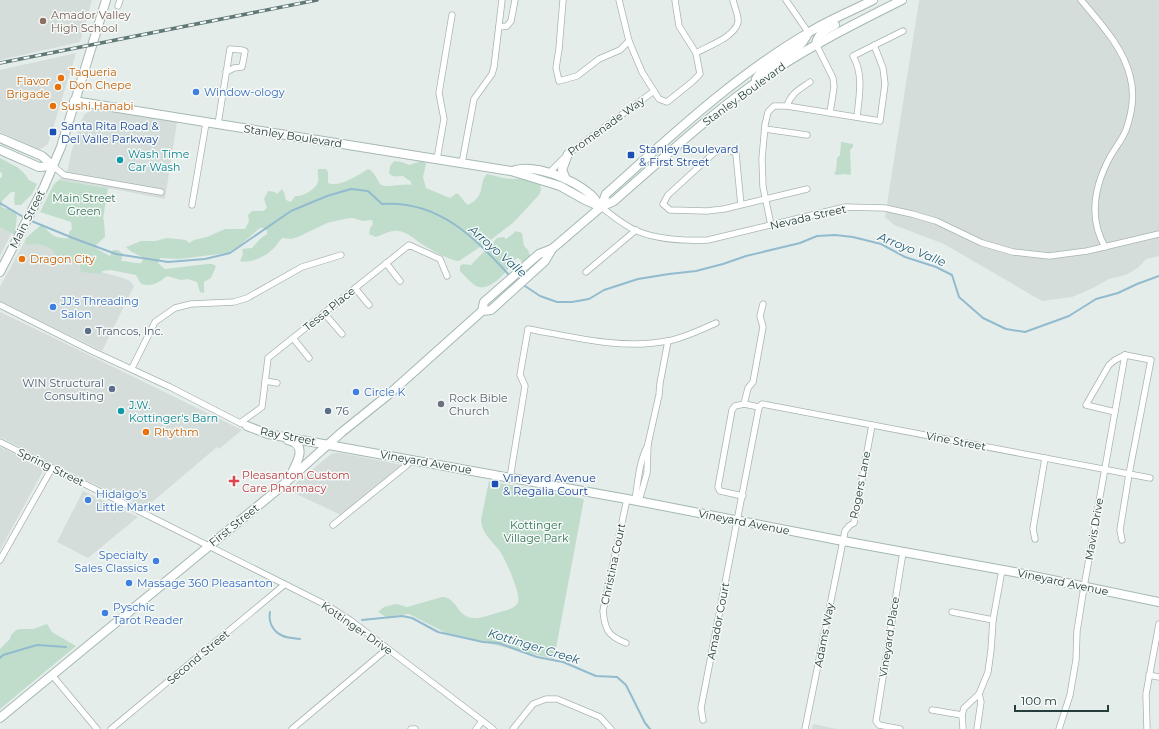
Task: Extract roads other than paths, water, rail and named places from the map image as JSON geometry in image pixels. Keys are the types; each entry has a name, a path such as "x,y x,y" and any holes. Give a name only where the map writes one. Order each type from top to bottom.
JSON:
{"street":[{"name":"Main Street","path":"0,272 42,190 62,144 106,0"},
{"path":"462,163 474,99 492,74 502,0"},
{"path":"499,27 507,26 511,21 515,0"},
{"path":"563,0 556,68 559,81 577,76 599,59 620,50 629,41"},
{"path":"619,0 629,41 642,72 654,91"},
{"path":"675,0 679,26 696,53 714,42 723,40 735,28 738,21 733,0"},
{"path":"752,85 764,70 802,44 808,32 786,0"},
{"name":"Stanley Boulevard","path":"601,207 606,194 700,110 754,69 808,32 874,0"},
{"path":"830,113 834,88 833,78 816,44 817,37 821,33 857,13 874,0"},
{"name":"Stanley Boulevard","path":"74,101 511,171 560,186 601,207 614,201 695,129 752,85 816,44 902,0"},
{"path":"1082,0 1112,37 1124,59 1130,76 1133,98 1126,131 1100,177 1096,192 1097,228 1105,247"},
{"path":"437,159 444,119 439,93 452,16"},
{"path":"857,117 861,86 856,62 853,56 903,31"},
{"path":"771,225 763,187 762,159 768,112 774,106 787,106 880,121 885,84 883,68 874,45"},
{"path":"218,124 226,72 230,49 242,50 245,52 242,67 234,68 226,72"},
{"name":"Promenade Way","path":"549,173 568,154 654,91 659,99 666,102 692,82 700,74 696,53"},
{"path":"787,106 793,93 810,82"},
{"path":"192,204 206,122"},
{"path":"765,129 806,135"},
{"path":"0,138 42,156 64,175 161,192"},
{"path":"741,204 736,154 731,150 724,149 715,152 668,194 663,204 670,210 707,211 766,199 807,189"},
{"path":"0,150 38,167 53,166"},
{"path":"566,179 562,170 568,154"},
{"name":"Stanley Boulevard","path":"511,171 518,169 540,170 566,179 590,194 601,207"},
{"path":"552,249 546,261 491,310 482,311 484,302 539,254 552,249 601,207"},
{"name":"Nevada Street","path":"601,207 636,230 655,236 686,241 708,240 844,207 877,207 912,214 936,221 982,243 1013,252 1048,256 1087,251 1159,234"},
{"path":"586,272 636,230"},
{"name":"Tessa Place","path":"244,425 262,407 268,358 409,245 440,259 447,276"},
{"path":"132,368 155,322 175,308 191,304 234,302 247,298 302,267 341,255"},
{"path":"386,263 400,281"},
{"path":"355,288 369,305"},
{"path":"743,496 720,491 718,487 732,410 735,406 744,404 748,388 753,382 755,375 763,328 760,316 763,304"},
{"path":"0,305 92,351 132,368 244,425"},
{"name":"First Street","path":"0,718 286,482 342,432 388,395 482,311"},
{"path":"324,313 342,334"},
{"path":"510,478 525,386 520,375 528,329 615,344 639,344 668,341 716,323"},
{"path":"293,338 309,358"},
{"name":"Christina Court","path":"626,642 615,639 604,626 603,611 634,500 646,473 648,444 659,395 668,341"},
{"path":"1114,412 1086,405 1109,365 1125,355 1151,360 1129,474 1120,530 1122,540"},
{"name":"Mavis Drive","path":"1059,729 1070,696 1076,660 1077,631 1084,587 1125,355"},
{"path":"265,381 276,383"},
{"name":"Vine Street","path":"744,404 872,425 1150,478"},
{"name":"Amador Court","path":"703,720 701,708 761,406"},
{"name":"Ray Street","path":"244,425 271,434 329,444"},
{"name":"Rogers Lane","path":"843,541 845,531 854,523 872,425"},
{"path":"271,434 276,438 292,441 299,448 299,457 286,482"},
{"name":"Spring Street","path":"0,442 209,546"},
{"name":"Vineyard Avenue","path":"329,444 1002,570 1159,602"},
{"path":"1035,539 1033,529 1045,458"},
{"path":"333,525 407,465 410,460"},
{"path":"0,560 52,468"},
{"name":"Adams Way","path":"805,729 843,541"},
{"name":"Kottinger Drive","path":"209,546 328,606 493,729"},
{"name":"Vineyard Place","path":"900,729 879,724 876,721 903,552"},
{"path":"963,729 962,715 964,708 979,694 988,672 993,620 1002,570"},
{"name":"Second Street","path":"111,729 284,585"},
{"path":"952,612 993,620"},
{"path":"1147,729 1146,694 1159,624"},
{"path":"292,729 387,649"},
{"path":"52,674 97,729"},
{"path":"1150,675 1159,677"},
{"path":"977,729 981,702 979,694"},
{"path":"514,729 533,704 546,699 557,699 600,717 611,729"},
{"path":"932,710 962,715"},
{"path":"476,729 482,721"}],"waterway":[{"name":"Arroyo Valle","path":"29,220 116,254 168,262 205,259 230,253 291,211 327,196 351,189 368,191 382,204 402,204 421,208 438,215 469,235 510,276"},
{"name":"Arroyo Valle","path":"0,203 25,218"},
{"name":"Arroyo Valle","path":"522,284 540,296 557,302 572,302 589,299 604,290 638,279 696,271 746,256 800,243 817,236 835,235 853,237 881,244 905,257 936,267 952,275 959,297 983,318 1006,329 1025,332 1069,316 1096,299 1118,293 1159,276"},
{"name":"Kottinger Creek","path":"270,612 271,623 276,632 285,637 300,639"},
{"name":"Kottinger Creek","path":"362,620 402,616 412,618 438,632 483,642 498,643 537,657 563,662 596,676 617,677 626,685 645,723 650,729"},
{"name":"Kottinger Creek","path":"0,658 3,655 37,645 66,647"}],"railway":[{"path":"0,63 317,0"}],"place":[{"name":"Amador Valley High School","path":"43,21"},
{"name":"Taqueria Don Chepe","path":"61,78"},
{"name":"Flavor Brigade","path":"58,87"},
{"name":"Window-ology","path":"196,92"},
{"name":"Sushi Hanabi","path":"53,106"},
{"name":"Santa Rita Road & Del Valle Parkway","path":"53,132"},
{"name":"Stanley Boulevard & First Street","path":"631,155"},
{"name":"Wash Time Car Wash","path":"120,160"},
{"name":"Dragon City","path":"22,259"},
{"name":"JJ’s Threading Salon","path":"53,307"},
{"name":"Trancos, Inc.","path":"88,331"},
{"name":"WIN Structural Consulting","path":"112,389"},
{"name":"Circle K","path":"356,392"},
{"name":"Rock Bible Church","path":"441,404"},
{"name":"J.W. Kottinger's Barn","path":"121,411"},
{"name":"76","path":"328,411"},
{"name":"Rhythm","path":"146,432"},
{"name":"Pleasanton Custom Care Pharmacy","path":"234,481"},
{"name":"Vineyard Avenue & Regalia Court","path":"495,484"},
{"name":"Hidalgo's Little Market","path":"88,500"},
{"name":"Specialty Sales Classics","path":"156,561"},
{"name":"Massage 360 Pleasanton","path":"129,583"},
{"name":"Pyschic Tarot Reader","path":"105,613"}],"park label":[{"name":"Main Street Green","path":"84,204"},
{"name":"Kottinger Village Park","path":"536,531"}]}
